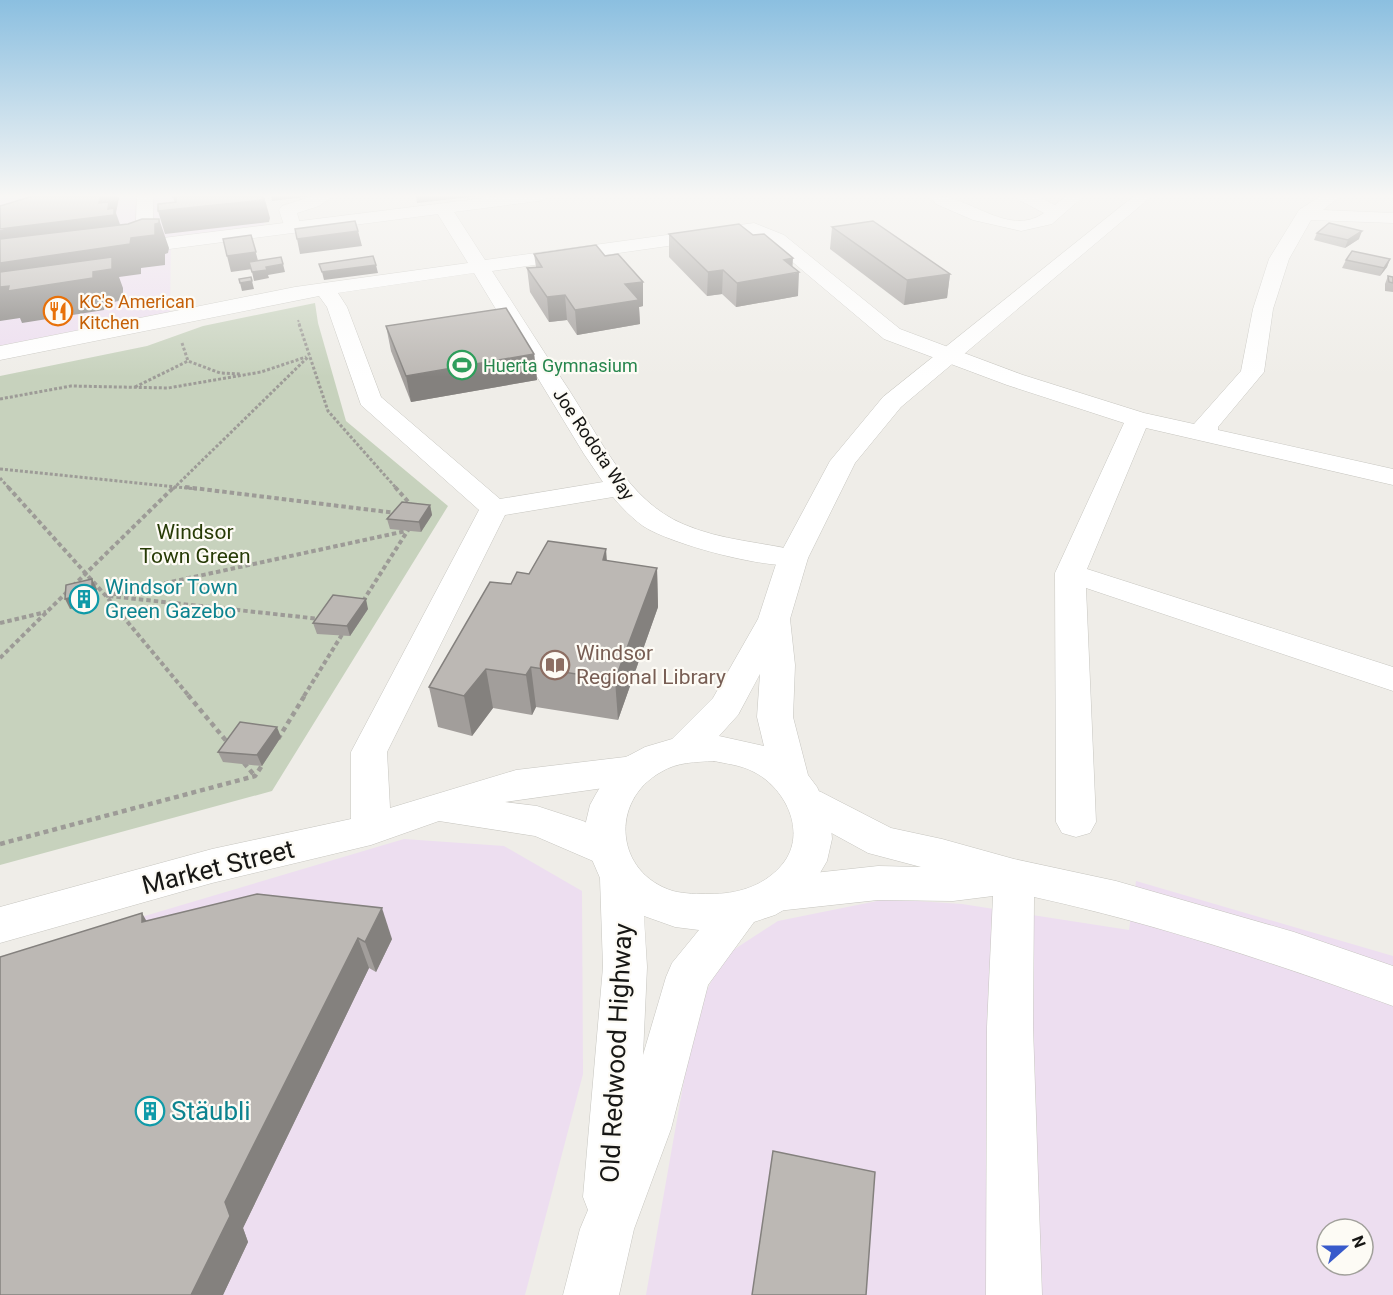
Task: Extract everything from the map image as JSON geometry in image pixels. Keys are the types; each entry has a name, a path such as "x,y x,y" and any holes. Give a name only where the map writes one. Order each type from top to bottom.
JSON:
{"main road":[{"name":"Joe Rodota Way","path":"474,256 619,488 640,510 682,534 793,558"},
{"path":"0,353 325,289 549,256"},
{"path":"798,256 892,334 947,355 1138,419 1393,477"},
{"path":"685,749 726,706 774,619 793,558 843,461 892,402 1069,256"},
{"path":"1206,434 1205,426 1252,372 1263,309 1281,256"},
{"path":"325,289 337,307 370,400 494,508"},
{"path":"1076,822 1070,573 1138,419"},
{"path":"494,508 619,488"},
{"path":"371,830 369,752 494,508"},
{"path":"1070,573 1393,679"},
{"path":"758,902 798,874 810,851 813,826 798,790 775,717 778,665 774,619"},
{"path":"1014,876 952,884 878,883 758,902 706,913 673,908 644,896 614,864 603,827 609,803 622,783 641,766 685,749 714,748 743,753 768,763 798,790 882,842 942,855 1014,876 1116,898 1294,951 1393,986"},
{"name":"Market Street","path":"0,925 212,867 371,830 435,807 516,784 609,774 641,766"},
{"name":"Market Street","path":"435,807 537,821 569,832 614,864"},
{"name":"Old Redwood Highway","path":"607,1229 625,967 614,864"},
{"path":"1014,876 1010,1028 1014,1295"},
{"name":"Old Redwood Highway","path":"591,1295 607,1229 646,1129 688,977 758,902"}],"path":[{"path":"304,317 297,321 328,411 413,507"},
{"path":"0,399 71,386 168,388 261,372 309,356"},
{"path":"0,658 309,356"},
{"path":"134,387 188,361 208,370 229,375 261,372"},
{"path":"0,470 175,486 397,513"},
{"path":"0,478 106,596 233,749"},
{"path":"363,602 413,523"},
{"path":"106,596 406,531"},
{"path":"106,596 327,619"},
{"path":"0,623 46,612"},
{"path":"273,747 344,632"},
{"path":"0,844 255,776 267,757"},
{"path":"240,758 255,776"}],"shaded area":[{"path":"0,256 171,256 170,315 0,346"},
{"path":"404,839 504,846 582,891 583,1074 525,1295 0,1295 0,959"},
{"path":"1136,881 1393,956 1393,1295 646,1295 696,1012 724,956 778,921 887,899 962,904 1129,930"}],"green space":[{"name":"Windsor Town Green","path":"315,303 318,323 346,421 448,506 272,791 0,865 0,376 147,346 203,326"}],"building":[{"path":"0,256 45,256 0,263"},
{"path":"373,256 376,265 322,272 319,264"},
{"path":"535,256 620,256 643,282 625,284 639,300 575,310 565,295 547,297 527,268 542,267"},
{"path":"692,256 791,256 793,258 784,260 799,272 737,283 723,270 708,272"},
{"path":"874,256 924,256 950,274 907,280"},
{"path":"1348,256 1378,256 1390,259 1384,268 1346,260"},
{"path":"112,257 112,269 93,272 93,278 8,291 9,286 0,287 0,272"},
{"path":"281,257 283,264 266,267 267,270 252,272 249,262"},
{"path":"1388,276 1393,277 1393,283 1389,282"},
{"path":"251,277 252,281 240,283 239,279"},
{"path":"506,308 534,354 406,376 386,326"},
{"path":"402,502 430,505 419,522 387,519"},
{"path":"548,541 606,549 603,560 657,568 615,680 531,667 526,675 486,669 464,696 429,687 490,582 511,584 517,572 529,574"},
{"path":"92,579 92,592 65,599 66,585"},
{"path":"333,595 366,599 347,626 313,623"},
{"path":"240,722 277,727 257,755 218,752"},
{"name":"Stäubli","path":"257,894 382,908 365,942 358,938 225,1202 230,1216 191,1295 0,1295 0,957 142,913 142,922"},
{"path":"773,1151 875,1172 866,1295 752,1295"}],"place":[{"name":"KC's American Kitchen","path":"58,311"},
{"name":"Huerta Gymnasium","path":"462,365"},
{"name":"Windsor Town Green Gazebo","path":"84,599"},
{"name":"Windsor Regional Library","path":"555,665"},
{"name":"Stäubli","path":"150,1111"}]}
